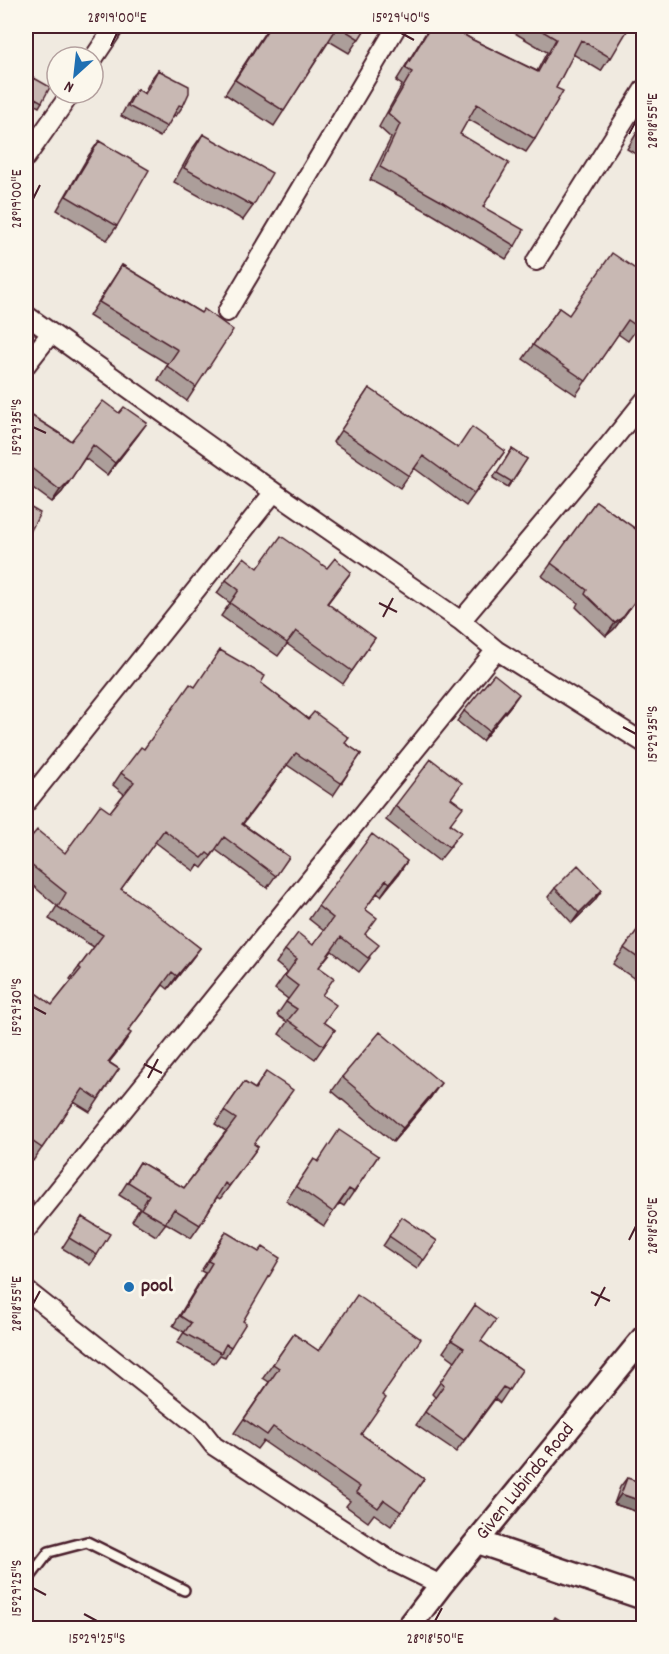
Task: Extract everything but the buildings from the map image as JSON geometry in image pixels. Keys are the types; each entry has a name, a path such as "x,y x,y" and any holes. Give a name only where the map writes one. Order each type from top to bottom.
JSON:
{"street":[{"path":"102,45 115,26"},
{"path":"227,312 397,26"},
{"path":"536,261 644,89"},
{"path":"26,157 63,105"},
{"path":"26,315 274,492 461,621 496,650 644,743"},
{"path":"26,365 51,333"},
{"path":"461,621 609,446 644,401"},
{"path":"26,802 274,492"},
{"path":"26,1230 496,650"},
{"path":"26,1290 199,1427 214,1446 388,1559 441,1585"},
{"name":"Given Lubinda Road","path":"408,1629 441,1585 644,1336"},
{"path":"478,1542 644,1599"}],"lane":[{"path":"26,1582 49,1552 87,1542 184,1590"}],"place":[{"name":"pool","path":"129,1287"}]}
